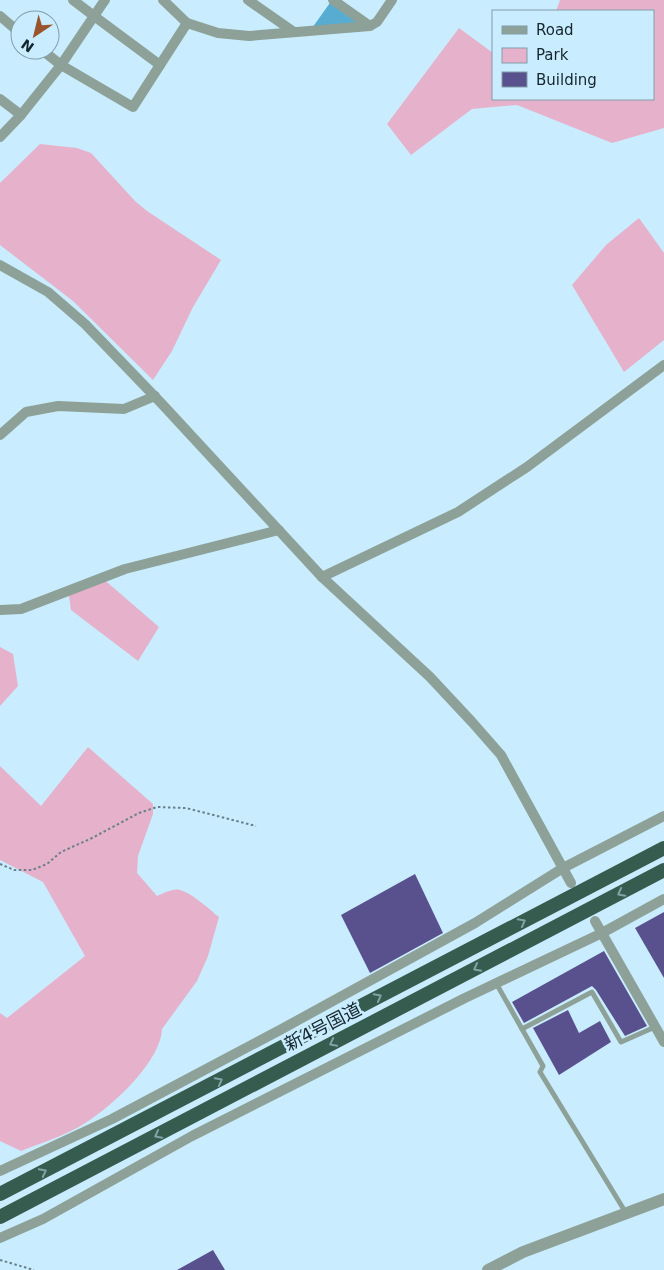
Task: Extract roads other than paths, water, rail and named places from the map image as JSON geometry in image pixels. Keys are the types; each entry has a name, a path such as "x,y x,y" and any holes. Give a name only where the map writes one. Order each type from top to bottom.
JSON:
{"highway":[{"name":"新4号国道","path":"0,1194 664,848"},
{"name":"新4号国道","path":"0,1218 664,870"}],"street":[{"path":"73,0 160,65"},
{"path":"0,137 21,115 61,65 105,0"},
{"path":"248,0 294,32"},
{"path":"333,0 370,26"},
{"path":"169,2 187,23 218,33 249,36 370,26 377,22 392,0"},
{"path":"0,16 10,24"},
{"path":"55,60 133,107 187,23"},
{"path":"0,99 21,115"},
{"path":"0,265 48,292 84,324 155,396 322,577 430,677 472,722 501,755 571,883"},
{"path":"322,577 458,512 526,467 664,365"},
{"path":"0,435 26,412 58,406 124,409 155,396"},
{"path":"0,610 22,608 125,568 279,530"},
{"path":"0,1171 112,1118 280,1030 475,923 562,868 664,816"},
{"path":"0,1225 3,1236 44,1219 192,1136 496,983 602,933 664,899"},
{"path":"595,922 664,1042"},
{"path":"280,1030 287,1044"},
{"path":"191,1077 198,1092"},
{"path":"185,1120 192,1136"},
{"path":"488,1270 523,1252 664,1200"}],"lane":[{"path":"496,983 543,1066 540,1072 626,1214"},
{"path":"522,1029 592,992 621,1042 655,1027"}],"water":[{"path":"332,0 370,26 310,31"}]}
